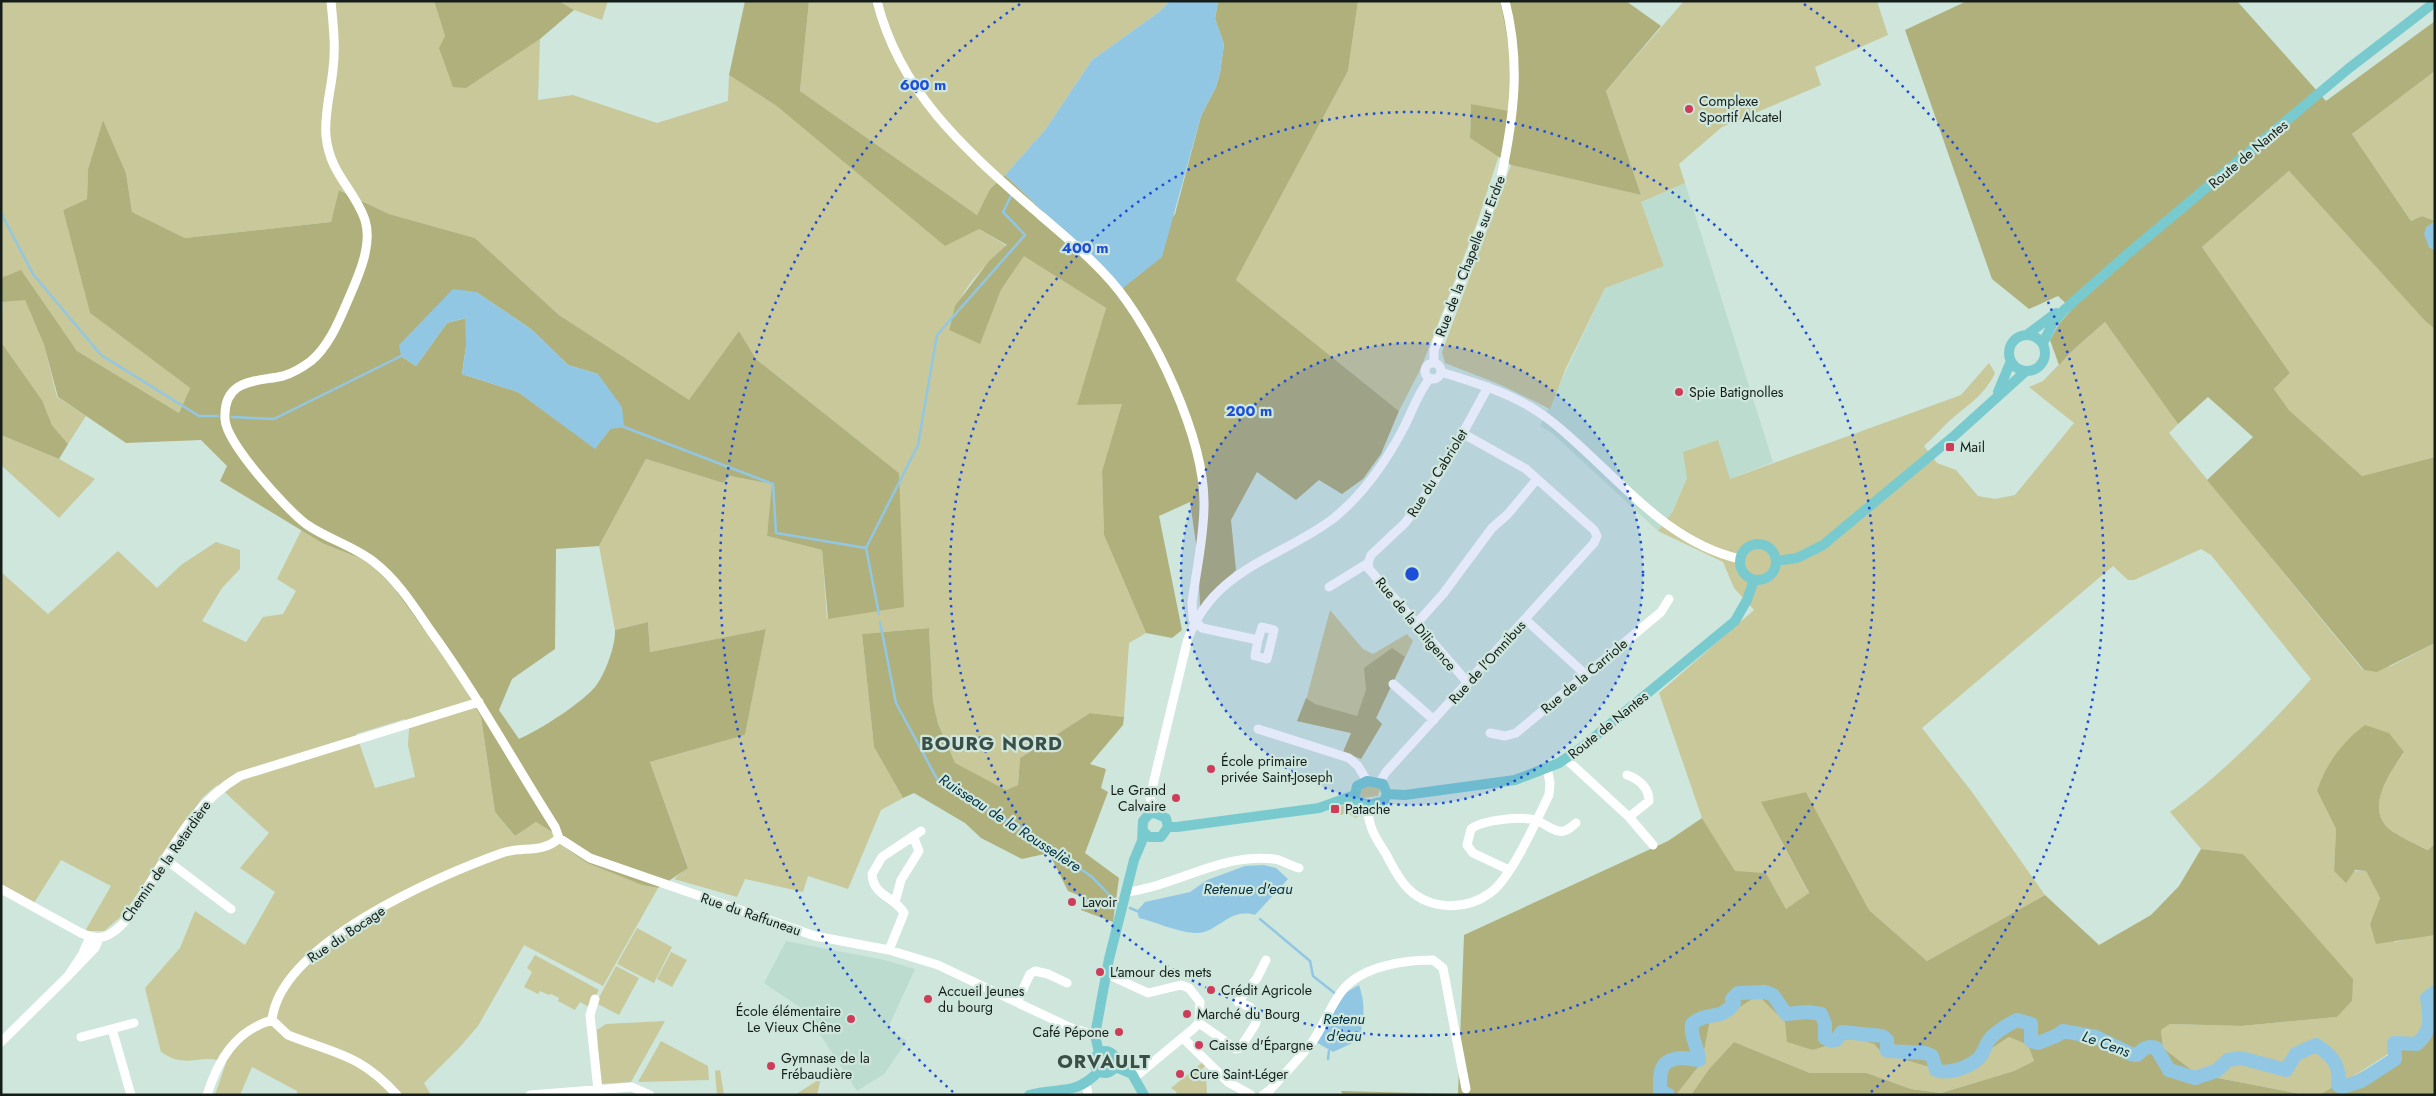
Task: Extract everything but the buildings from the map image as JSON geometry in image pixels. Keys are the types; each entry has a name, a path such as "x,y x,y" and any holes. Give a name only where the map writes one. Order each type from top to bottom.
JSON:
{"main road":[{"name":"Route de Nantes","path":"2043,343 2053,323 2064,310 2131,251 2348,69 2435,2"},
{"name":"Route de Nantes","path":"2028,334 2055,313 2064,310"},
{"path":"2028,334 2034,335 2043,343 2046,354 2044,360 2036,369 2026,371 2018,368 2011,361 2009,354 2012,343 2016,338 2028,334"},
{"path":"1990,405 2005,379 2011,361"},
{"path":"1776,561 1797,558 1823,545 1990,405 2026,371"},
{"path":"1758,544 1768,547 1776,561 1770,576 1759,580 1754,580 1741,570 1740,559 1744,550 1758,544"},
{"name":"Route de Nantes","path":"1387,794 1405,795 1515,780 1566,759 1735,621 1747,600 1754,580"},
{"path":"1367,781 1380,782 1383,784 1387,794 1384,801 1368,805 1357,801 1355,795 1357,786 1367,781"},
{"path":"1168,826 1177,827 1319,808 1355,795"},
{"path":"1099,1070 1095,1062 1100,1053 1095,1035 1125,896 1139,849 1143,831 1142,826 1145,817 1154,813 1166,818 1168,826 1161,837 1153,838 1139,849"},
{"path":"1143,831 1153,838"},
{"path":"1100,1053 1107,1051 1114,1055 1115,1067"},
{"path":"1115,1067 1135,1077 1144,1095"},
{"path":"1099,1070 1108,1072 1115,1067"},
{"path":"1029,1095 1073,1088 1087,1090 1099,1070"}],"street":[{"name":"Rue du Raffuneau","path":"331,1 334,45 326,122 328,146 334,168 365,220 367,242 364,256 349,297 330,338 312,360 286,375 253,380 236,388 230,396 224,418 237,448 299,518 372,561 396,581 479,702 559,838 590,858 745,913 815,936 890,950 938,964 1069,1027 1095,1035"},
{"path":"876,1 887,34 900,60 934,113 974,156 1111,282 1152,343 1174,386 1192,437 1201,476 1204,504 1191,610 1196,623 1202,628 1258,640"},
{"name":"Rue de la Chapelle sur Erdre","path":"1434,363 1434,350 1501,178 1505,158 1515,95 1515,55 1505,1"},
{"path":"1430,378 1425,370 1428,365 1434,363 1440,367 1441,372"},
{"path":"1430,378 1437,378 1441,372"},
{"path":"1441,372 1488,387 1525,403 1550,420 1641,503 1671,526 1693,540 1740,559"},
{"path":"1154,813 1150,796 1187,642 1196,623 1210,602 1236,575 1320,527 1346,507 1374,474 1390,451 1423,387 1430,378"},
{"name":"Rue du Cabriolet","path":"1330,587 1368,563 1372,555 1419,506 1488,387"},
{"path":"1416,624 1443,594 1492,528 1508,514 1537,479 1526,469 1462,433"},
{"name":"Rue de l'Omnibus","path":"1380,782 1386,772 1594,543 1597,536 1594,530 1537,479"},
{"name":"Rue de la Diligence","path":"1368,563 1369,569 1468,683"},
{"name":"Rue de la Carriole","path":"1490,733 1505,736 1516,733 1661,612 1670,599"},
{"path":"1526,620 1585,674"},
{"path":"1393,684 1434,720"},
{"name":"Chemin de la Retardière","path":"94,937 113,932 126,919 204,802 222,786 240,776 479,702"},
{"path":"1258,729 1349,758 1358,766 1367,781"},
{"path":"1566,759 1629,817 1653,845"},
{"path":"1368,805 1369,826 1404,884 1419,897 1445,906 1474,902 1498,887 1537,820 1549,795 1550,784 1547,768"},
{"path":"1627,775 1637,778 1649,793 1649,801 1629,817"},
{"path":"1509,870 1470,850 1467,840 1471,829 1479,824 1520,817 1537,820 1558,831 1564,831 1576,823"},
{"path":"890,950 904,913 895,902 878,892 874,886 872,874 882,857 921,831"},
{"path":"895,902 901,880 919,851 913,836"},
{"name":"Rue du Bocage","path":"272,1020 276,1000 292,974 326,944 374,912 423,886 476,863 509,851 544,848 559,838"},
{"path":"165,859 231,909"},
{"path":"1125,896 1158,887 1214,864 1240,859 1276,859 1299,868"},
{"path":"1,889 94,937 68,976 1,1042"},
{"path":"1198,1023 1236,1049 1240,1048 1256,1025 1257,1018 1250,1007 1238,1002 1257,978 1266,960"},
{"path":"1263,1095 1270,1090 1313,1040 1343,989 1382,967 1400,961 1423,960 1433,960 1443,968 1466,1089"},
{"path":"1017,1002 1030,974 1035,971 1048,974 1067,983"},
{"path":"1108,974 1148,993 1181,985 1195,994 1200,1002 1198,1023 1184,1039 1135,1077"},
{"path":"595,999 590,1014 598,1090"},
{"path":"207,1095 226,1051 250,1029 272,1020 288,1035 352,1058 367,1066 397,1095"},
{"path":"81,1036 134,1023"},
{"path":"112,1029 130,1095"},
{"path":"1184,1039 1228,1082 1251,1095"},
{"path":"530,1095 632,1087 650,1095"}],"shaded area":[{"path":"1685,183 1773,462 1730,479 1687,478 1673,511 1658,531 1552,433 1540,426 1605,288 1664,266 1641,202"},
{"name":"École élémentaire Le Vieux Chêne","path":"786,941 884,960 915,969 888,1028 907,1041 884,1074 857,1091 804,1010 764,983"}],"green space":[{"path":"1,1 434,1 445,36 507,59 540,39 538,100 573,95 657,123 728,101 729,75 778,107 1007,246 970,283 957,305 949,330 980,343 1001,290 1024,255 1106,308 1078,405 1123,403 1102,471 1104,535 1146,633 1129,643 1124,717 1090,713 1020,758 1018,785 1006,790 955,764 938,724 933,701 929,628 862,634 874,747 903,798 881,810 848,889 808,876 803,892 745,879 737,897 674,879 688,867 650,762 745,735 766,629 650,652 648,622 615,630 599,546 646,459 723,483 730,476 773,484 767,536 822,550 827,619 899,473 756,359 739,331 689,401 559,315 475,238 389,214 340,190 331,222 185,238 132,212 126,173 103,120 88,169 87,199 63,210 90,313 190,388 179,413 77,351 21,271 1,278"},
{"path":"434,1 559,1 574,10 540,39 466,88 453,87 439,48 445,36"},
{"path":"559,1 608,1 602,20 574,10"},
{"path":"745,1 809,1 800,91 977,215 990,189 1005,175 1123,288 1175,214 1201,116 1216,87 1220,73 1224,44 1215,19 1218,1 1358,1 1348,71 1236,280 1399,411 1381,454 1363,479 1342,494 1319,480 1296,500 1257,472 1231,520 1236,570 1200,607 1198,557 1190,502 1159,516 1182,630 1172,638 1146,633 1104,535 1102,471 1122,404 1077,405 1106,308 1024,256 1001,290 980,344 949,330 955,306 989,261 1007,245 979,229 945,246 778,107 729,75"},
{"path":"809,1 1170,1 1159,12 1092,60 1045,130 990,189 977,215 800,91"},
{"path":"1358,1 1500,1 1511,59 1509,112 1471,104 1470,138 1499,155 1478,220 1421,368 1399,411 1236,280 1348,71"},
{"path":"1500,1 1626,1 1661,26 1606,91 1641,195 1511,165 1470,138 1471,104 1509,111 1511,59"},
{"path":"1684,1 1877,1 1888,35 1815,67 1821,85 1722,127 1679,164 1685,183 1641,202 1664,266 1605,288 1566,368 1550,409 1501,385 1445,363 1442,352 1511,165 1641,195 1606,91"},
{"path":"1967,1 2237,1 2326,101 2435,21 2435,71 2352,134 2411,221 2422,216 2435,221 2426,228 2429,247 2435,250 2435,329 2425,321 2289,171 2202,247 2290,373 2274,389 2289,410 2362,476 2435,457 2435,643 2377,672 2364,670 2207,480 2253,437 2208,397 2178,424 2105,322 2059,365 2050,340 2059,324 2072,309 2058,296 2029,309 1992,279 1905,30"},
{"path":"2435,71 2435,221 2422,216 2411,221 2352,134"},
{"path":"103,120 126,173 132,212 185,238 331,222 339,190 389,214 475,238 559,315 689,400 739,331 756,359 899,473 904,607 828,619 822,550 767,536 772,484 730,476 723,483 646,459 599,546 556,549 555,649 512,679 499,710 519,739 559,716 588,694 599,682 612,651 615,630 648,622 650,652 766,629 745,735 650,762 688,868 658,888 642,885 587,863 567,849 552,832 536,822 515,836 495,812 481,717 458,677 393,587 367,561 324,544 220,481 227,466 201,440 126,443 58,397 44,345 25,300 1,302 1,278 21,270 77,351 179,413 190,388 90,313 63,210 87,199 88,169","holes":["476,292 531,329 568,365 598,374 610,429 595,448 518,392 462,374 466,346 466,318 447,323 416,366 401,356"]},
{"path":"2289,171 2425,321 2435,329 2435,457 2362,476 2289,410 2274,389 2290,373 2202,247"},
{"path":"3,300 25,300 44,345 57,397 86,416 68,444 52,425 42,400 1,342"},
{"path":"2105,322 2178,424 2169,433 2363,670 2391,666 2435,643 2435,844 2429,850 2413,843 2387,827 2381,818 2379,809 2383,789 2387,779 2404,753 2317,791 2336,829 2334,871 2366,871 2380,898 2370,924 2395,942 2435,935 2435,984 2421,997 2434,1017 2421,1033 2352,1077 2318,1095 2306,1095 2197,1074 2163,1048 2161,1030 2170,1024 2241,1026 2337,1017 2352,1001 2243,854 2201,849 2170,812 2208,782 2244,749 2311,679 2211,555 2201,549 2134,580 2128,580 2113,566 1922,728 1972,792 2045,895 1927,961 1869,910 1806,792 1762,803 1809,894 1786,909 1766,873 1735,872 1702,818 1659,693 1754,610 1734,588 1723,562 1658,531 1673,511 1687,478 1683,452 1718,440 1730,479 1961,395 1989,363 1995,373 1985,389 1924,446 1937,463 1956,470 1978,496 1995,499 2015,495 2074,423 2029,387 2043,381 2072,351"},
{"path":"1,342 42,400 52,425 68,444 59,459 1,435"},
{"path":"1,435 59,459 95,479 59,518 1,465"},
{"path":"302,529 324,544 367,561 393,587 458,677 481,717 495,812 515,836 536,822 552,832 567,849 587,863 642,885 658,888 603,986 524,945 478,1026 424,1083 431,1095 297,1095 297,1091 252,1067 240,1095 215,1095 226,1063 209,1059 179,1060 161,1052 145,988 180,948 195,911 245,945 275,892 240,868 269,833 217,785 202,798 123,915 104,931 85,931 111,886 61,860 34,903 1,886 1,572 48,614 118,551 157,588 181,565 216,542 240,550 240,569 222,588 202,621 246,642 263,617 283,614 296,591 277,579","holes":["405,719 409,729 408,745 415,777 375,788 356,734"]},
{"path":"1330,610 1363,649 1373,654 1407,634 1413,641 1376,718 1382,724 1361,759 1351,733 1297,721 1305,704"},
{"path":"929,628 933,701 938,724 955,763 1006,790 1018,785 1020,758 1090,713 1124,717 1123,725 1090,764 1106,769 1101,788 1108,792 1085,853 1119,878 1113,922 1081,910 1083,897 1068,891 1049,853 1022,859 981,838 965,823 914,793 903,798 874,747 862,634"},
{"path":"1392,648 1405,657 1376,718 1382,724 1361,759 1343,752 1351,733 1297,721 1306,698 1315,704 1357,716 1366,690 1364,668"},
{"path":"2365,725 2389,733 2404,752 2383,789 2379,809 2381,818 2387,827 2407,840 2428,850 2435,844 2435,935 2376,944 2370,924 2380,898 2366,871 2355,870 2346,883 2334,871 2336,829 2317,791 2325,772 2336,754"},
{"path":"1374,785 1380,789 1378,796 1362,798 1359,793 1363,787"},
{"path":"1806,792 1869,910 1927,961 2045,895 2099,945 2151,915 2179,886 2201,849 2243,854 2353,979 2352,1001 2337,1017 2241,1026 2170,1024 2161,1030 2163,1048 2197,1074 2306,1095 1691,1095 1709,1069 1734,1042 1810,1073 1867,1073 1911,1089 1941,1093 2014,1071 2034,1061 2028,1045 2009,1037 1968,1064 1929,1067 1882,1053 1874,1044 1853,1038 1813,1050 1787,1042 1785,1022 1758,995 1734,1011 1710,1020 1702,1062 1676,1095 1343,1095 1341,1091 1458,1094 1464,935 1668,841 1702,818 1735,871 1766,873 1786,909 1809,893 1761,802"},
{"path":"1346,804 1360,815 1356,818 1345,812 1342,815 1336,813 1338,808"},
{"path":"637,928 672,947 654,983 617,964"},
{"path":"671,952 687,960 672,987 657,979"},
{"path":"535,955 599,990 589,1007 580,1002 575,1010 558,1001 559,998 551,994 540,991 538,994 524,987 532,972 527,968"},
{"path":"616,966 639,978 619,1015 596,1003"},
{"path":"2435,984 2435,1095 2318,1095 2380,1061 2410,1041 2423,1029 2434,1017 2421,997"},
{"path":"1758,994 1813,1050 1853,1038 1874,1044 1882,1053 1929,1067 1968,1064 2009,1037 2028,1045 2034,1061 2014,1071 1941,1093 1911,1089 1867,1073 1810,1073 1734,1042 1709,1069 1691,1095 1676,1095 1702,1062 1710,1020 1734,1011"},
{"path":"665,1021 631,1082 600,1084 597,1030 606,1024"},
{"path":"661,1041 708,1066 709,1080 638,1082"},
{"path":"1203,1062 1206,1065 1201,1070 1206,1075 1207,1095 1175,1095 1177,1092 1171,1088"},
{"path":"720,1070 724,1095 717,1095 715,1071"},
{"path":"821,1078 817,1095 795,1095"}],"water":[{"path":"1170,1 1218,1 1215,19 1224,44 1220,73 1216,87 1201,116 1162,257 1123,288 1005,175 1045,130 1092,60 1159,12"},
{"path":"2435,221 2435,250 2429,247 2424,234 2426,228"},
{"path":"453,289 476,292 531,329 568,365 598,374 622,407 624,427 610,429 595,449 518,392 462,374 466,346 465,318 447,323 416,366 401,356 399,345"},
{"name":"Retenue d'eau","path":"1264,865 1276,868 1288,879 1255,915 1246,914 1230,917 1210,929 1195,933 1181,931 1139,918 1137,911 1145,902 1190,892 1207,880 1245,866"},
{"name":"Retenu d'eau","path":"1359,985 1364,1012 1359,1040 1333,1052 1316,1042 1345,993"}],"waterway":[{"path":"879,614 866,548 918,445 937,335 1025,235 1003,212 1011,196"},
{"name":"Ruisseau de la Rousselière","path":"1,213 33,274 101,355 199,416 218,416"},
{"name":"Ruisseau de la Rousselière","path":"232,417 274,419 401,356"},
{"name":"Ruisseau de la Rousselière","path":"624,427 773,484 776,533 866,548"},
{"name":"Ruisseau de la Rousselière","path":"880,622 896,703 937,779 1026,831 1092,877 1117,903"},
{"path":"1130,908 1137,911"},
{"path":"1260,919 1310,961 1313,976 1337,995"},
{"name":"Le Cens","path":"1668,1095 1660,1090 1662,1067 1675,1059 1699,1060 1692,1034 1692,1024 1703,1017 1719,1014 1729,1009 1734,1003 1732,999 1738,993 1765,992 1773,995 1786,1014 1808,1012 1821,1014 1825,1024 1825,1038 1831,1041 1836,1040 1842,1032 1882,1036 1887,1040 1887,1051 1925,1053 1932,1056 1936,1070 1947,1072 1965,1067 1975,1061 1981,1056 1992,1037 2002,1028 2017,1020 2031,1024 2031,1041 2038,1043 2063,1031 2096,1037 2131,1054 2137,1055 2143,1049 2153,1047 2156,1048 2169,1070 2195,1078 2216,1071 2228,1060 2241,1058 2286,1070 2296,1054 2316,1045 2331,1057 2337,1067 2338,1085 2342,1087 2361,1081 2395,1059 2394,1043 2417,1044 2422,1039 2429,1023 2427,998 2435,992"},
{"path":"1328,1059 1329,1051"}],"place":[{"name":"Complexe Sportif Alcatel","path":"1689,109"},
{"name":"Spie Batignolles","path":"1679,392"},
{"name":"Mail","path":"1950,447"},
{"name":"École primaire privée Saint-Joseph","path":"1211,769"},
{"name":"Le Grand Calvaire","path":"1176,798"},
{"name":"Patache","path":"1335,809"},
{"name":"Lavoir","path":"1072,902"},
{"name":"L'amour des mets","path":"1100,972"},
{"name":"Crédit Agricole","path":"1211,990"},
{"name":"Accueil Jeunes du bourg","path":"928,999"},
{"name":"Marché du Bourg","path":"1187,1014"},
{"name":"École élémentaire Le Vieux Chêne","path":"851,1019"},
{"name":"Café Pépone","path":"1119,1032"},
{"name":"Caisse d'Épargne","path":"1199,1045"},
{"name":"Gymnase de la Frébaudière","path":"771,1066"},
{"name":"Cure Saint-Léger","path":"1180,1074"}],"district":[{"name":"BOURG NORD","path":"992,743"},
{"name":"ORVAULT","path":"1104,1061"}]}
